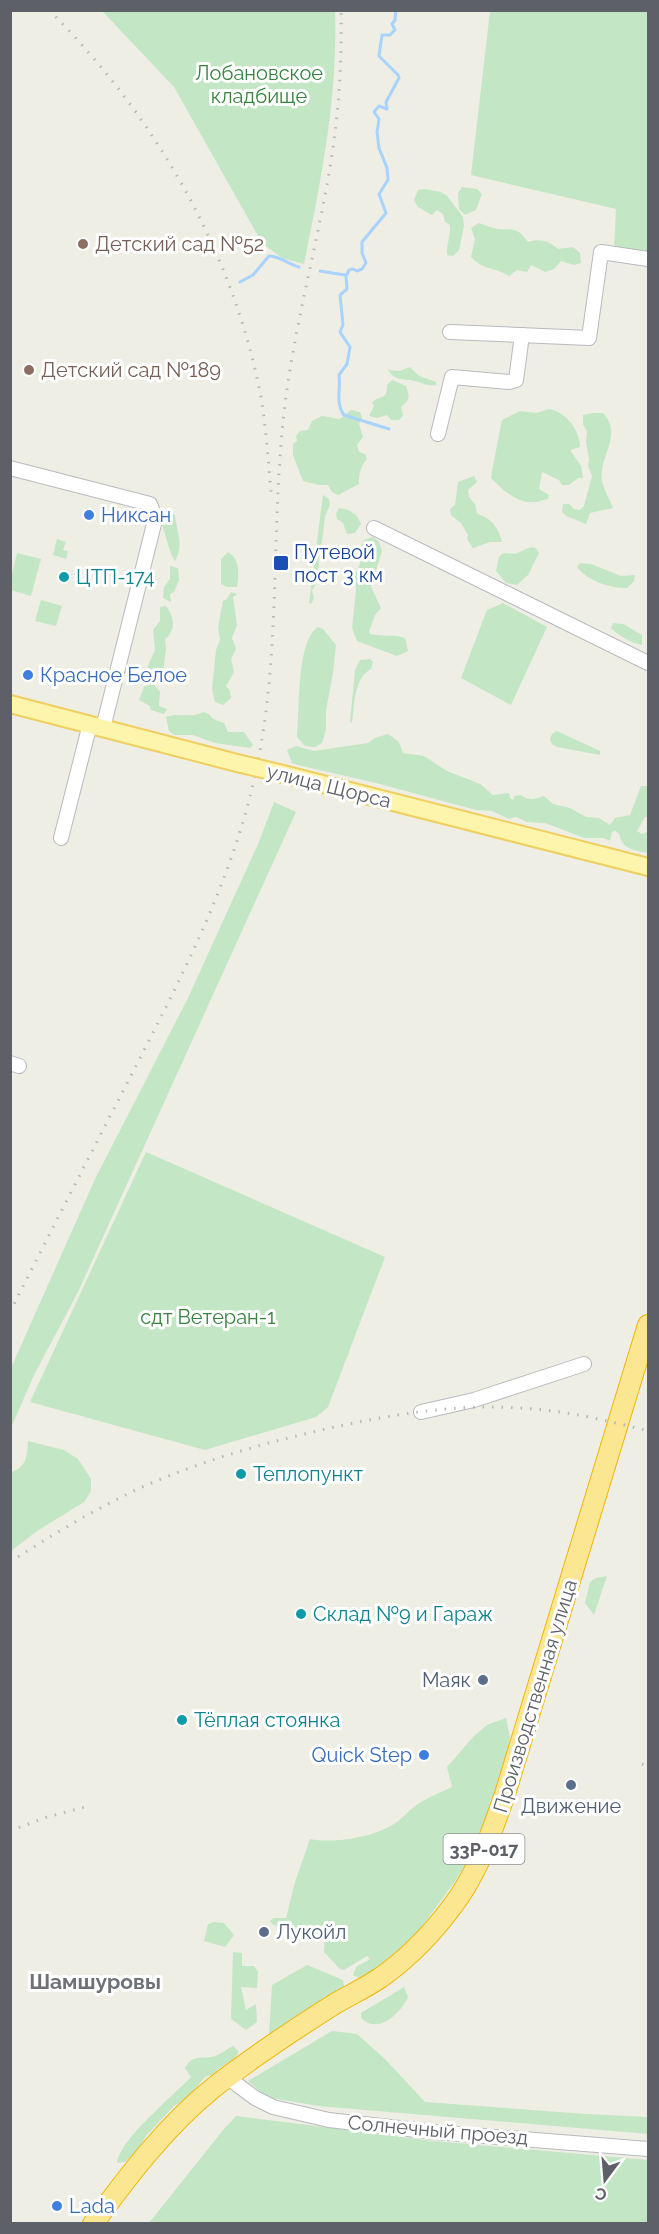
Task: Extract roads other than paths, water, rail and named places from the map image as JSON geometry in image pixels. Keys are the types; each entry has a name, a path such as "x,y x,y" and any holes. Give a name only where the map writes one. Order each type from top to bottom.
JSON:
{"highway":[{"name":"Производственная улица","path":"106,2223 141,2175 181,2131 235,2083 401,1976 441,1937 469,1902 482,1881 506,1827 583,1564 648,1326"},
{"name":"Производственная улица","path":"583,1564 615,1478 627,1425 648,1359"},
{"name":"Производственная улица","path":"93,2223 131,2173 174,2125 211,2090 250,2060 334,2004 380,1978 418,1944 452,1906 472,1875 495,1824 559,1642"}],"main road":[{"name":"улица Щорса","path":"10,704 648,867"}],"street":[{"path":"450,332 589,338 602,252 648,259"},
{"path":"438,434 452,377 509,382 516,380 522,335"},
{"path":"10,468 150,504 154,514 154,524 97,726 61,838"},
{"path":"374,528 648,663"},
{"path":"421,1412 474,1400 584,1364"},
{"name":"Солнечный проезд","path":"235,2083 255,2098 273,2107 330,2120 434,2133 648,2149"}],"waterway":[{"path":"389,429 344,415 341,410 339,375 347,364 350,347 340,332 343,325 340,295 347,289 346,276 349,270 362,269 366,263 362,253 362,242 386,213 379,194 388,180 387,168 379,148 377,132 379,119 374,112 379,106 387,109 386,102 399,78 379,56 382,35 390,35 395,30 392,24 396,10"},
{"path":"240,282 253,275 269,256 277,257 299,267"},
{"path":"320,271 345,275"}],"railway":[{"path":"49,10 87,50 154,138 183,186 208,235 247,338 262,404 271,492"},
{"path":"10,1312 189,960 221,887 246,811 256,771 270,676 278,485 287,389 334,142 339,86 341,10"},
{"path":"10,1562 58,1532 140,1488 240,1451 344,1425 431,1410 497,1407 568,1413 648,1431"},
{"path":"642,1764 648,1766"},
{"path":"10,1831 47,1817 85,1807"}],"place":[{"name":"Детский сад №52","path":"83,244"},
{"name":"Детский сад №189","path":"29,370"},
{"name":"Никсан","path":"89,515"},
{"name":"Путевой пост 3 км","path":"281,563"},
{"name":"ЦТП-174","path":"64,577"},
{"name":"Красное Белое","path":"28,675"},
{"name":"Теплопункт","path":"241,1474"},
{"name":"Склад №9 и Гараж","path":"301,1614"},
{"name":"Маяк","path":"483,1680"},
{"name":"Тёплая стоянка","path":"182,1720"},
{"name":"Quick Step","path":"424,1755"},
{"name":"Движение","path":"571,1785"},
{"name":"Лукойл","path":"264,1932"},
{"name":"Lada","path":"57,2206"}],"district":[{"name":"Шамшуровы","path":"95,1981"}],"park label":[{"name":"Лобановское кладбище","path":"259,84"},
{"name":"сдт Ветеран-1","path":"208,1317"}]}
